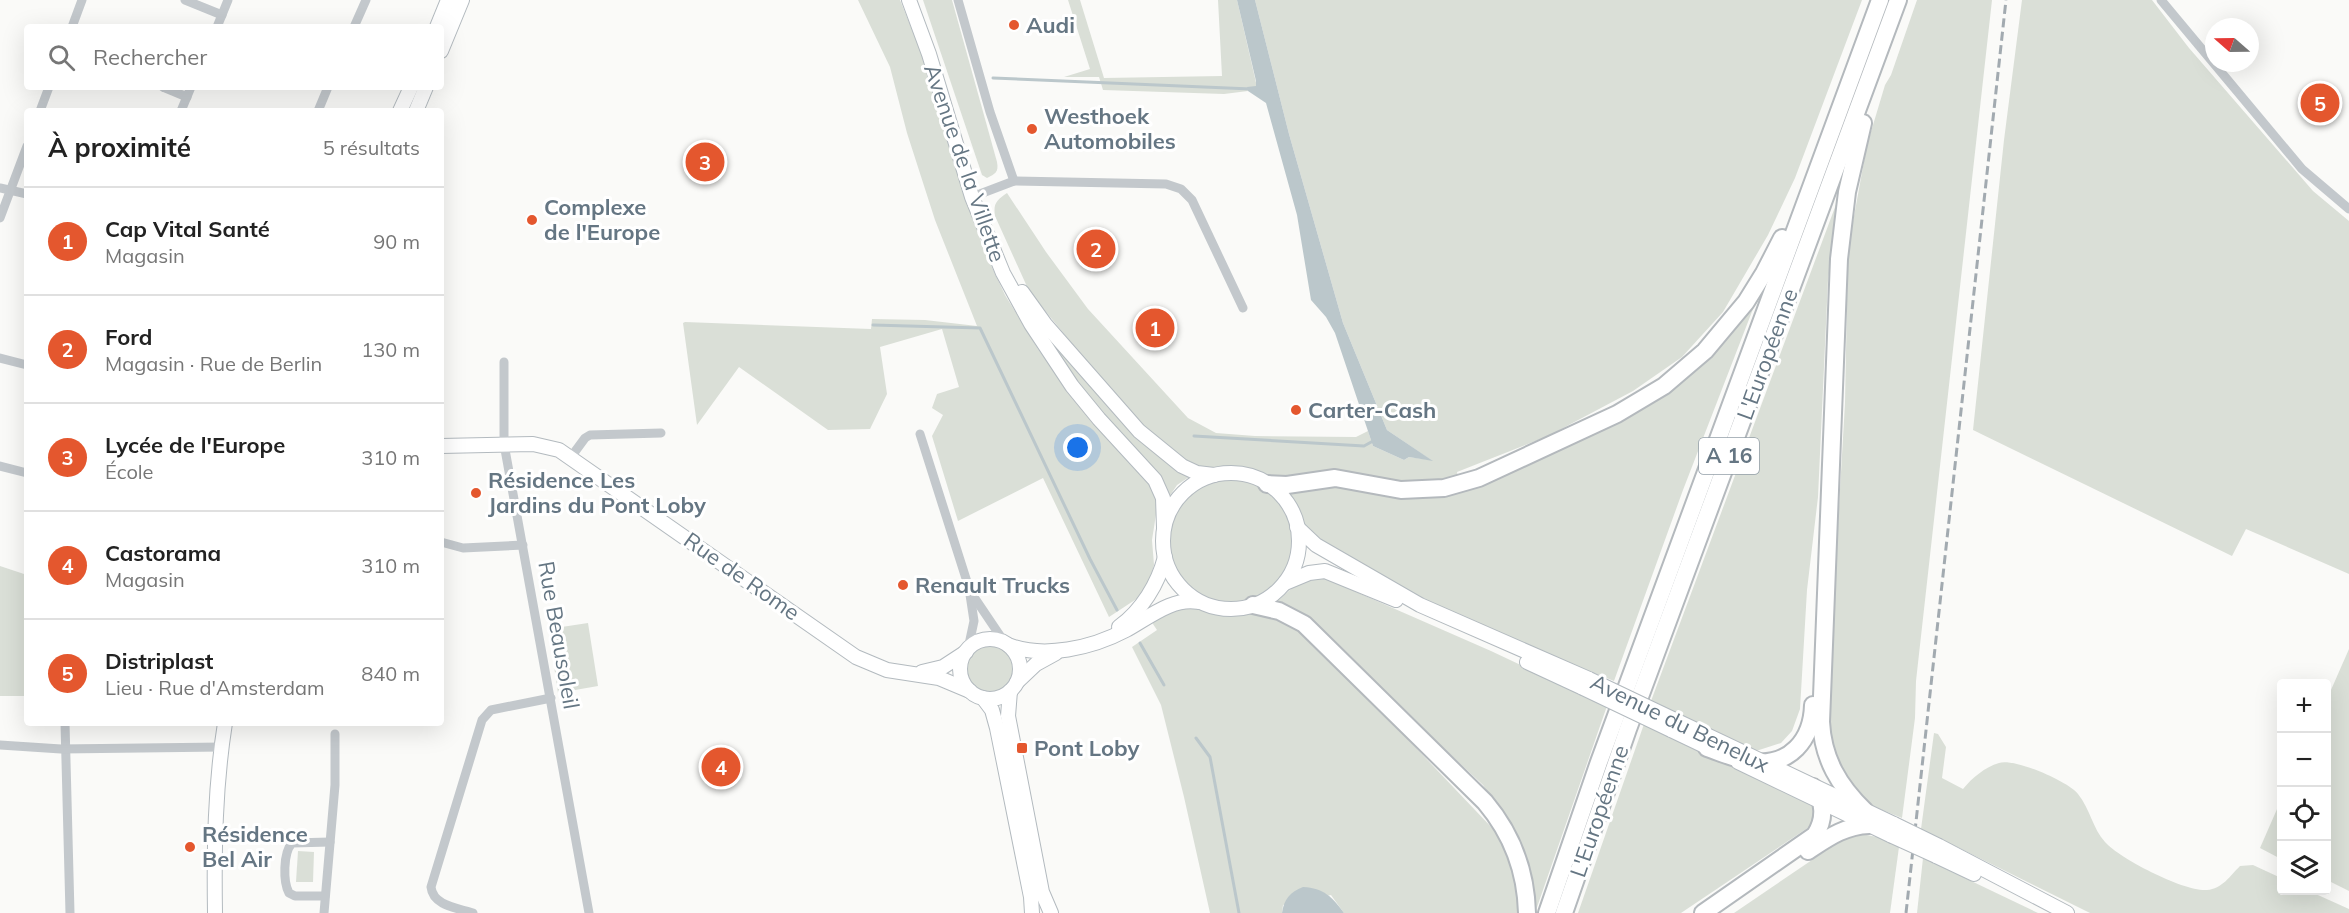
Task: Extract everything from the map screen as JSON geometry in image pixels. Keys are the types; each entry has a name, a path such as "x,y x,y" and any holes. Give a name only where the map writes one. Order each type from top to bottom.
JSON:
{"highway":[{"path":"1267,484 1335,478 1408,491 1458,485 1494,471 1622,411 1677,376 1705,351 1733,320 1773,256 1791,217 1875,0"},
{"name":"L'Européenne","path":"1547,913 1603,751 1880,0"},
{"name":"L'Européenne","path":"1564,913 1632,718 1898,0"},
{"path":"1718,913 1835,834 1867,818 1836,777 1827,757 1822,736 1838,270 1852,165 1865,114 1904,0"},
{"path":"1707,748 1746,761 1775,760 1792,753 1804,740 1811,725 1818,587 1830,473"},
{"path":"1253,605 1280,611 1304,624 1485,802 1506,830 1517,853 1524,879 1527,913"},
{"path":"1703,913 1812,838 1821,823 1822,803 1813,787"}],"main road":[{"path":"437,24 448,0"},
{"path":"444,44 462,0"},
{"name":"Avenue de la Villette","path":"909,0 1003,273 1047,350 1082,400 1159,486 1163,498 1164,527"},
{"name":"Avenue de la Villette","path":"915,0 956,115 976,195 1016,283 1045,324 1124,416 1150,442 1182,466 1197,473 1214,476"},
{"path":"401,108 410,90"},
{"path":"417,108 425,90"},
{"name":"Rue de Rome","path":"444,446 538,444 559,450 856,657 882,668 944,679 970,691"},
{"path":"1032,913 1031,897 992,710 983,698 970,691 963,681 961,670 967,651 984,640 994,639 1033,651 1063,649 1118,634 1179,602 1202,603 1225,609 1253,605 1270,597 1293,569 1297,555 1297,527 1287,504 1267,484 1254,477 1239,474 1214,476 1200,480 1183,493 1172,507 1164,527 1165,557 1170,572 1179,585 1202,603"},
{"name":"Avenue du Benelux","path":"1297,527 1316,545 1420,605 1673,725 1762,762 1813,787 1867,818 2067,913"},
{"path":"1098,640 1120,626 1138,609 1155,581 1165,557"},
{"name":"Avenue du Benelux","path":"1283,584 1314,571 1331,573 1586,684"},
{"path":"1006,644 1015,651 1020,673 1007,708 1011,735 1042,892 1051,913"},
{"path":"983,698 997,698 1014,686 1036,664 1063,649"},
{"name":"Rue de Rome","path":"911,673 943,667 967,651"},
{"name":"Avenue du Benelux","path":"1673,725 1707,748 1822,803 1867,818"},
{"path":"215,913 215,817 225,726"},
{"name":"Avenue du Benelux","path":"1937,851 2057,913"}],"street":[{"path":"73,24 82,0"},
{"path":"185,0 222,15"},
{"path":"218,24 228,0"},
{"path":"355,24 366,0"},
{"path":"958,0 990,112 1014,181"},
{"path":"2161,0 2302,169 2349,209"},
{"path":"41,108 48,90"},
{"path":"170,90 187,97"},
{"path":"182,108 190,90"},
{"path":"319,108 327,90"},
{"path":"0,218 24,154"},
{"path":"976,195 1014,181 1166,184 1181,189 1190,196 1195,205 1243,308"},
{"path":"0,188 24,193"},
{"path":"0,358 24,364"},
{"name":"Rue Beausoleil","path":"504,362 504,444 589,913"},
{"path":"571,457 585,438 590,435 662,433"},
{"path":"920,434 969,588 974,621 967,651"},
{"path":"0,466 24,472"},
{"path":"444,543 463,548 523,545"},
{"path":"969,588 984,615 1006,644"},
{"path":"473,913 439,902 432,894 431,887 482,720 491,710 550,698"},
{"path":"65,726 70,913"},
{"path":"324,913 335,779 334,734"},
{"path":"0,745 66,749 222,747"},
{"path":"325,896 295,896 289,893 285,883 287,856 292,843 330,842"}],"shaded area":[{"path":"858,0 900,0 924,59 944,130 983,248 1005,295 1038,349 1076,402 1149,477 1157,497 1152,540 1154,565 1150,579 1141,596 1109,617 1043,478 958,521 932,436 943,415 932,408 937,394 959,387 942,329 880,347 887,394 870,429 828,430 739,367 697,425 683,323 685,322 871,329 872,319 925,320 977,326 935,220 907,133 890,67"},
{"path":"923,0 952,0 997,162 996,172 987,178 982,175"},
{"path":"1068,0 1080,0 1104,78 1222,76 1218,0 1237,0 1257,87 1247,87 1248,91 1224,94 1103,90 1099,77 1064,77 1090,69"},
{"path":"1237,0 1255,0 1289,134 1343,323 1387,430 1433,461 1409,457 1404,460 1373,446 1335,333 1326,317 1311,300 1297,215 1266,103 1248,91 1247,87 1256,86 1256,81"},
{"path":"1255,0 1862,0 1795,178 1768,235 1723,312 1682,357 1633,391 1548,436 1457,472 1458,477 1408,484 1385,481 1351,472 1328,470 1287,478 1273,478 1246,468 1190,465 1150,435 1029,291 995,216 996,202 1007,193 1046,252 1088,309 1188,418 1216,433 1255,436 1356,437 1368,431 1373,446 1404,460 1409,457 1431,460 1387,430 1343,323 1289,134"},
{"path":"1917,0 1992,0 1916,681 1915,718 1902,818 1870,805 1854,792 1838,766 1829,736 1828,698 1845,403 1848,249 1867,145 1885,85 1891,75"},
{"path":"2022,0 2152,0 2205,66 2205,72 2210,72 2313,191 2349,221 2349,574 2246,529 2232,556 1973,430 2004,140"},
{"path":"1841,191 1828,280 1818,497 1807,590 1800,709 1792,731 1781,743 1756,751 1651,701"},
{"path":"1747,307 1753,309 1683,490 1614,681 1427,605 1314,538 1284,491 1331,484 1419,497 1620,419 1658,400 1689,377 1731,334"},
{"path":"1030,311 1123,422 1144,442 1189,477 1177,485 1167,500 1163,482 1086,397"},
{"path":"1231,479 1255,484 1275,497 1288,517 1293,541 1288,565 1275,585 1255,598 1231,603 1207,598 1187,585 1174,565 1169,541 1174,517 1187,497 1207,484"},
{"path":"0,566 24,574 24,696 0,696"},
{"path":"1322,577 1491,651 1607,706 1535,913 1532,913 1505,818 1483,785 1316,629 1274,604 1301,580"},
{"path":"1183,606 1224,616 1252,613 1270,615 1288,623 1318,645 1495,831 1512,870 1517,892 1518,913 1344,913 1331,895 1283,905 1282,913 1210,913 1161,705 1132,647 1157,630 1151,621"},
{"path":"588,623 598,686 558,693 554,666 560,664 555,628"},
{"path":"990,646 1006,653 1013,669 1006,685 990,692 974,685 967,669 974,653"},
{"path":"2349,649 2349,891 2331,882 2331,690"},
{"path":"1644,724 1811,804 1816,809 1812,825 1681,913 1578,913"},
{"path":"1934,733 1938,734 1946,747 1942,778 1963,789 1979,773 1999,763 2017,764 2041,772 2064,783 2078,794 2101,837 2113,849 2138,865 2169,880 2184,886 2207,890 2217,887 2240,866 2253,865 2277,876 2277,895 2318,895 2349,909 2349,913 2090,913 1921,829"},
{"path":"2277,809 2277,857 2260,848"},
{"path":"1862,834 1882,838 1899,847 1890,913 1734,913 1840,841"},
{"path":"298,851 314,852 313,882 296,882"},
{"path":"1923,858 2038,913 1917,913"},
{"path":"1303,887 1317,889 1327,894 1344,913 1282,913 1288,897"}],"waterway":[{"path":"993,78 1251,89"},
{"path":"873,325 980,328 1090,559 1117,610"},
{"path":"1194,436 1364,446 1373,441"},
{"path":"1140,643 1164,685"},
{"path":"1196,738 1210,757 1239,913"}],"railway":[{"path":"1906,913 2006,0"}],"place":[{"name":"Audi","path":"1014,25"},
{"name":"Distriplast","path":"2320,103"},
{"name":"Westhoek Automobiles","path":"1032,129"},
{"name":"Lycée de l'Europe","path":"705,162"},
{"name":"Complexe de l'Europe","path":"532,220"},
{"name":"Ford","path":"1096,249"},
{"name":"Cap Vital Santé","path":"1155,328"},
{"name":"Carter-Cash","path":"1296,410"},
{"name":"Résidence Les Jardins du Pont Loby","path":"476,493"},
{"name":"Renault Trucks","path":"903,585"},
{"name":"Pont Loby","path":"1022,748"},
{"name":"Castorama","path":"721,767"},
{"name":"Résidence Bel Air","path":"190,847"}]}
